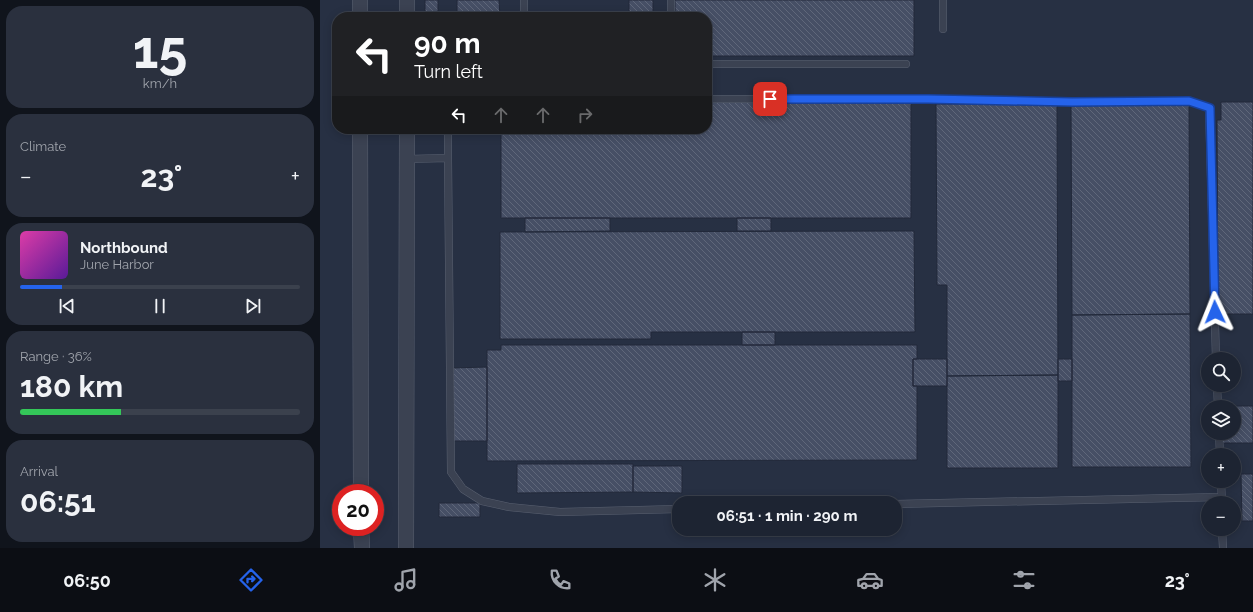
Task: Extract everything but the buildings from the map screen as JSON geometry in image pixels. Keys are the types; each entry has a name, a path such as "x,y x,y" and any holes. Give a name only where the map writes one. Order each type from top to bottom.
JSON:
{"street":[{"path":"360,0 360,12"},
{"path":"407,0 407,12"},
{"path":"360,134 361,484"},
{"path":"406,548 407,134"},
{"path":"362,536 362,548"}],"lane":[{"path":"524,0 524,12"},
{"path":"671,0 671,12"},
{"path":"943,0 943,29"},
{"path":"712,64 906,64"},
{"path":"712,99 928,99 1072,102 1189,101 1210,108 1216,352"},
{"path":"448,134 451,472 463,489 482,501 509,508 560,512 672,509"},
{"path":"407,159 448,158"},
{"path":"902,504 1201,500"},
{"path":"1222,536 1223,548"}],"route":[{"path":"770,99 928,99 1072,102 1189,101 1210,108 1215,312"}]}
